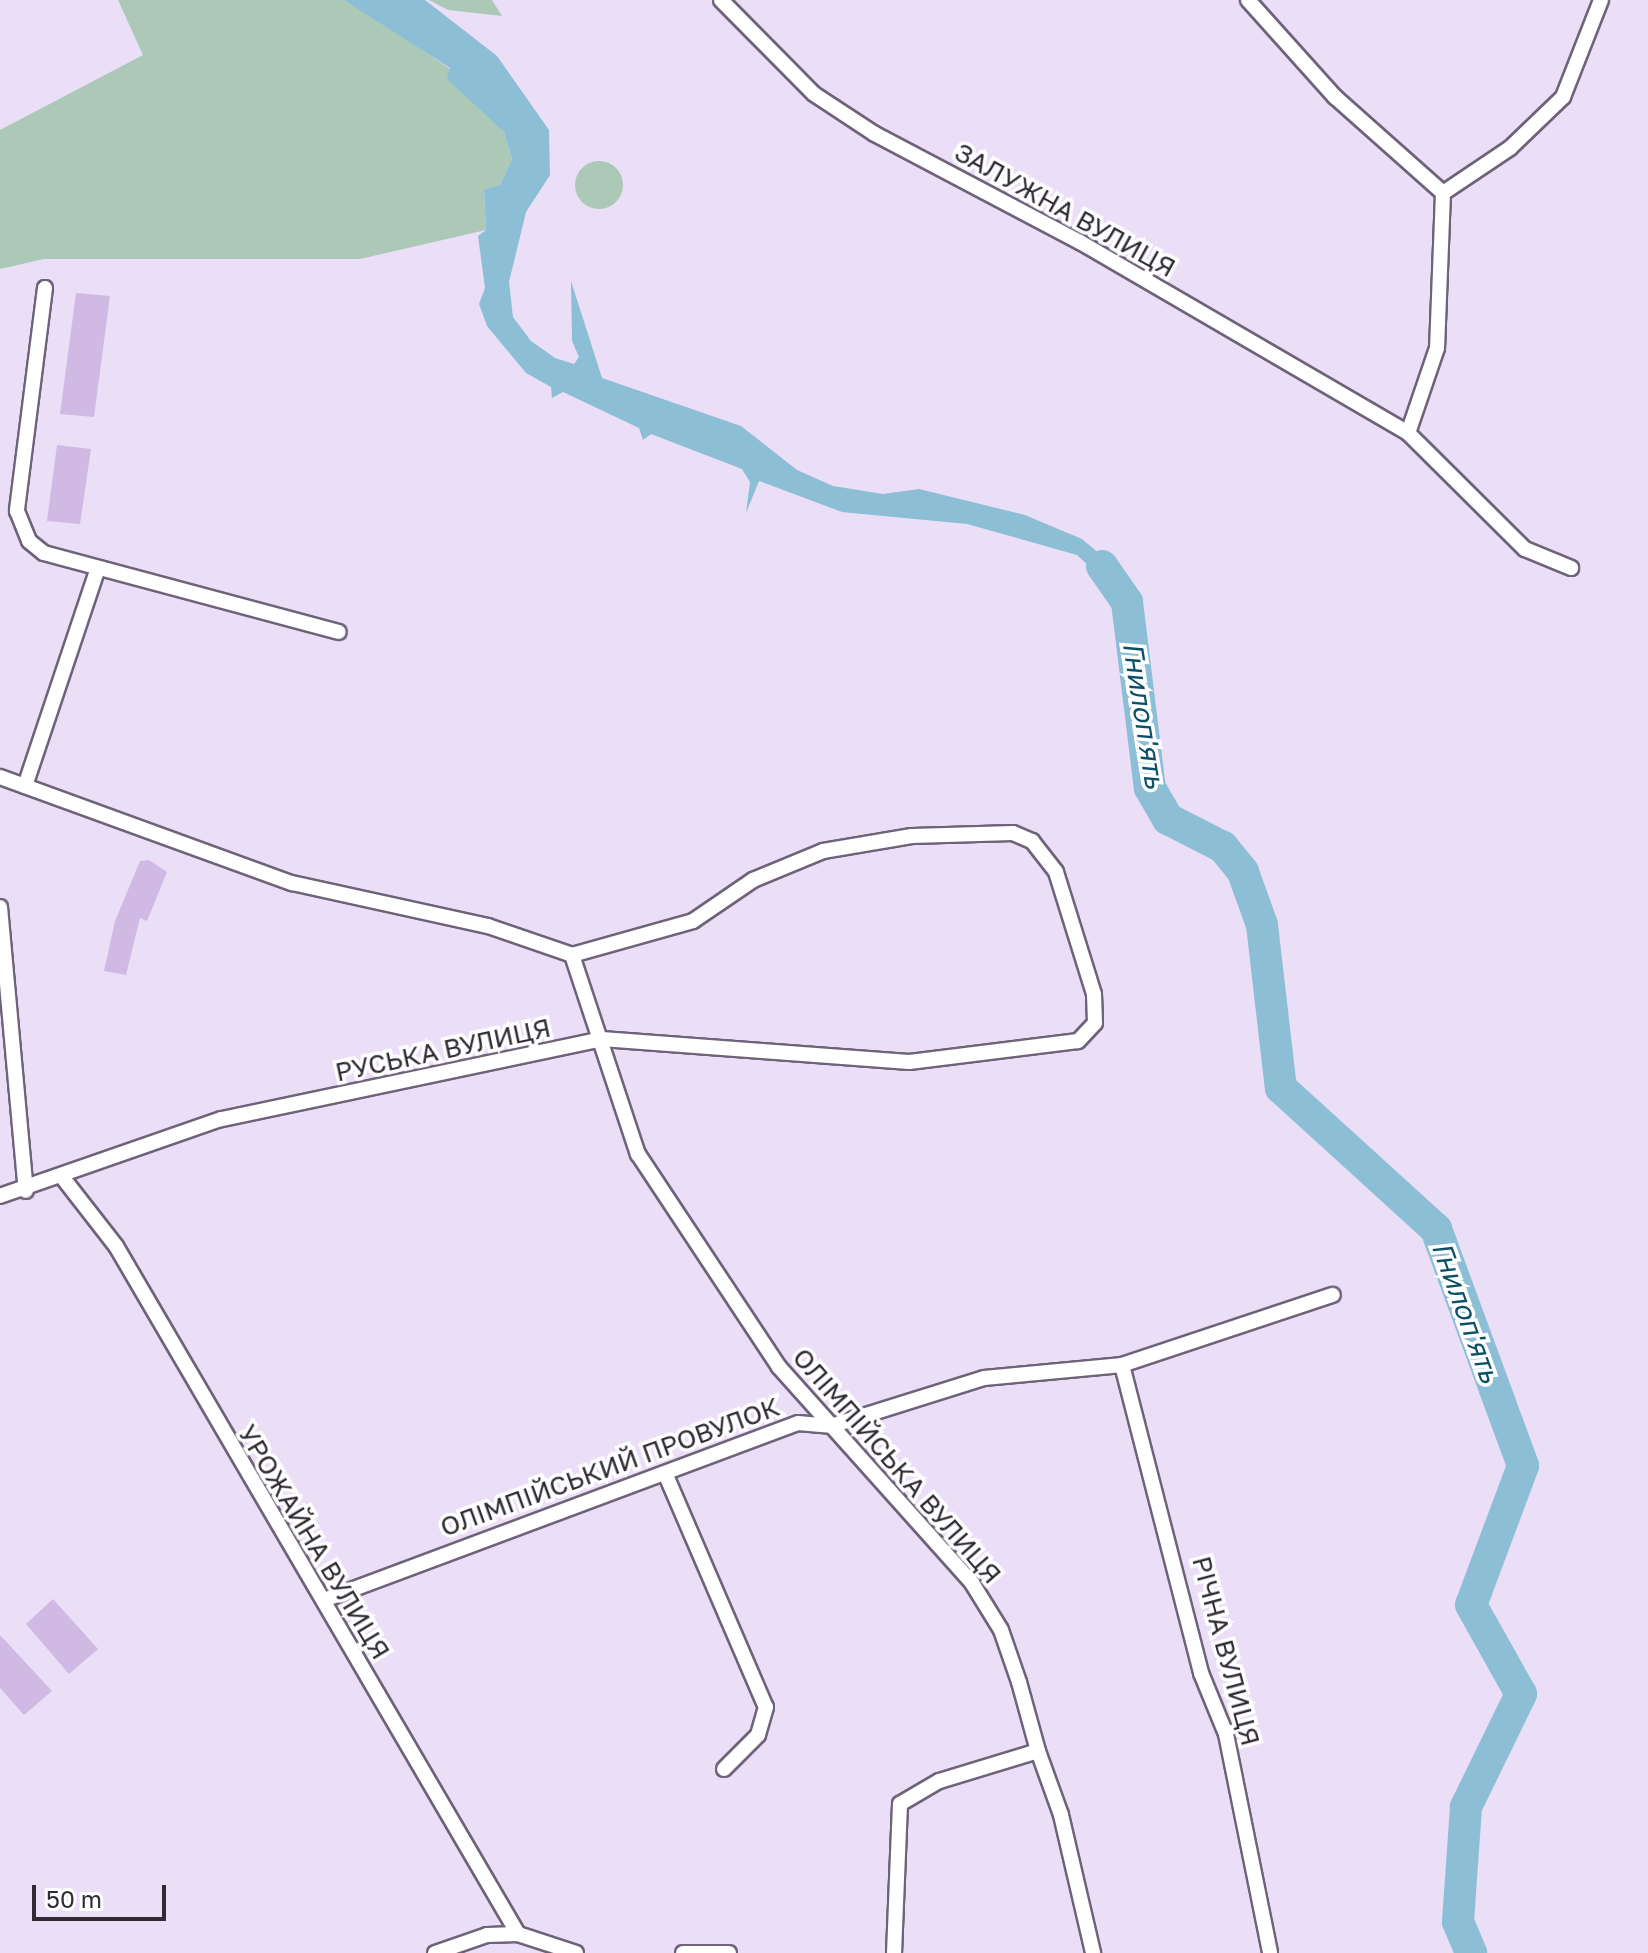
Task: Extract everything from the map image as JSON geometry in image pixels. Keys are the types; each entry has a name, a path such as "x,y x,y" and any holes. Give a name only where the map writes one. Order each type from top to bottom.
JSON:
{"street":[{"name":"ЗАЛУЖНА ВУЛИЦЯ","path":"721,0 814,94 875,134 1080,242 1408,433 1525,549 1571,568"},
{"path":"1248,0 1335,97 1443,193"},
{"path":"1443,193 1510,148 1563,97 1601,0"},
{"path":"1408,433 1437,348 1443,193"},
{"path":"45,288 20,527 44,553 339,632"},
{"path":"25,786 98,568"},
{"path":"0,777 292,883 488,926 572,955"},
{"name":"РУСЬКА ВУЛИЦЯ","path":"0,1196 26,1191 221,1119 602,1039 909,1062 1078,1041 1095,1023 1069,902 1032,841 991,830 823,851 753,880 693,921 572,955"},
{"path":"0,907 26,1191"},
{"name":"ОЛІМПІЙСЬКА ВУЛИЦЯ","path":"572,955 638,1154 734,1304 831,1426 972,1583 1001,1630 1061,1815 1093,1953"},
{"name":"УРОЖАЙНА ВУЛИЦЯ","path":"63,1178 116,1246 324,1600 419,1775 518,1934"},
{"name":"ОЛІМПІЙСЬКИЙ ПРОВУЛОК","path":"324,1600 798,1423 831,1426 984,1378 1122,1365 1333,1295"},
{"name":"РІЧНА ВУЛИЦЯ","path":"1122,1365 1201,1673 1226,1734 1270,1953"},
{"path":"665,1473 766,1707 758,1735 724,1769"},
{"path":"894,1953 900,1804 939,1781 1038,1751"},
{"path":"435,1953 487,1935 518,1934 576,1953"},
{"path":"683,1953 729,1953"}],"green space":[{"path":"118,0 344,0 380,21 450,69 504,132 512,159 500,185 484,189 486,230 360,259 44,259 0,269 0,130 143,55"},
{"path":"429,0 492,0 502,16 448,10"},
{"path":"599,161 608,162 616,168 622,176 622,194 616,202 608,208 599,209 590,208 582,202 576,194 575,185 576,176 582,168 590,162"}],"water":[{"path":"344,0 425,0 497,56 549,130 550,175 526,212 509,282 513,317 531,341 555,358 574,364 579,357 572,341 571,281 602,378 741,426 797,470 833,486 883,494 919,489 1025,515 1082,539 1114,566 1127,602 1077,555 967,524 842,512 759,481 746,513 750,482 742,469 651,434 643,440 639,428 563,392 552,398 551,387 526,373 487,326 479,304 485,288 478,236 486,230 484,189 500,185 512,159 504,132 447,79 450,68"}],"building":[{"path":"76,293 110,296 94,417 60,414"},
{"path":"57,445 91,449 80,524 47,521"},
{"path":"149,860 167,872 147,921 140,918 126,975 104,971 115,921 140,861"},
{"path":"53,1599 98,1649 69,1674 26,1624"},
{"path":"0,1635 52,1691 24,1715 0,1688"}],"waterway":[{"name":"Гнилоп'ять","path":"1102,566 1127,602 1150,788 1168,819 1223,847 1243,872 1262,925 1281,1088 1436,1229 1523,1466 1471,1605 1521,1694 1466,1807 1458,1922 1471,1953"}]}
